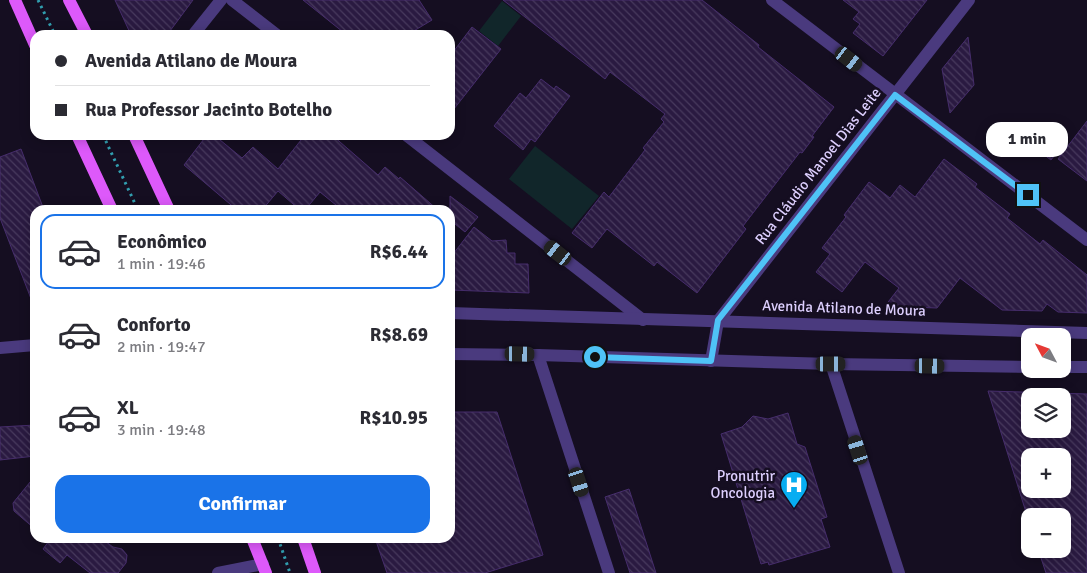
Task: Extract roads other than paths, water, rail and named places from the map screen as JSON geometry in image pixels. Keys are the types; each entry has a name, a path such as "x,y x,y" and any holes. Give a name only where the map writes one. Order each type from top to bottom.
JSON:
{"main road":[{"path":"15,0 30,34"},
{"path":"70,0 84,30"},
{"path":"79,140 110,205"},
{"path":"136,140 167,205"},
{"path":"254,543 264,569"},
{"path":"304,543 315,573"}],"street":[{"path":"197,30 221,0"},
{"path":"232,0 271,30"},
{"path":"772,0 1087,240"},
{"name":"Rua Cláudio Manoel Dias Leite","path":"711,361 718,320 968,0"},
{"path":"412,140 643,320"},
{"name":"Avenida Atilano de Moura","path":"455,313 1087,333"},
{"path":"0,348 30,345"},
{"path":"455,354 1021,367"},
{"path":"538,355 609,573"},
{"path":"831,364 898,573"},
{"path":"1071,367 1087,367"},
{"path":"218,573 264,569"}],"place":[{"name":"Pronutrir Oncologia","path":"794,509"}]}
